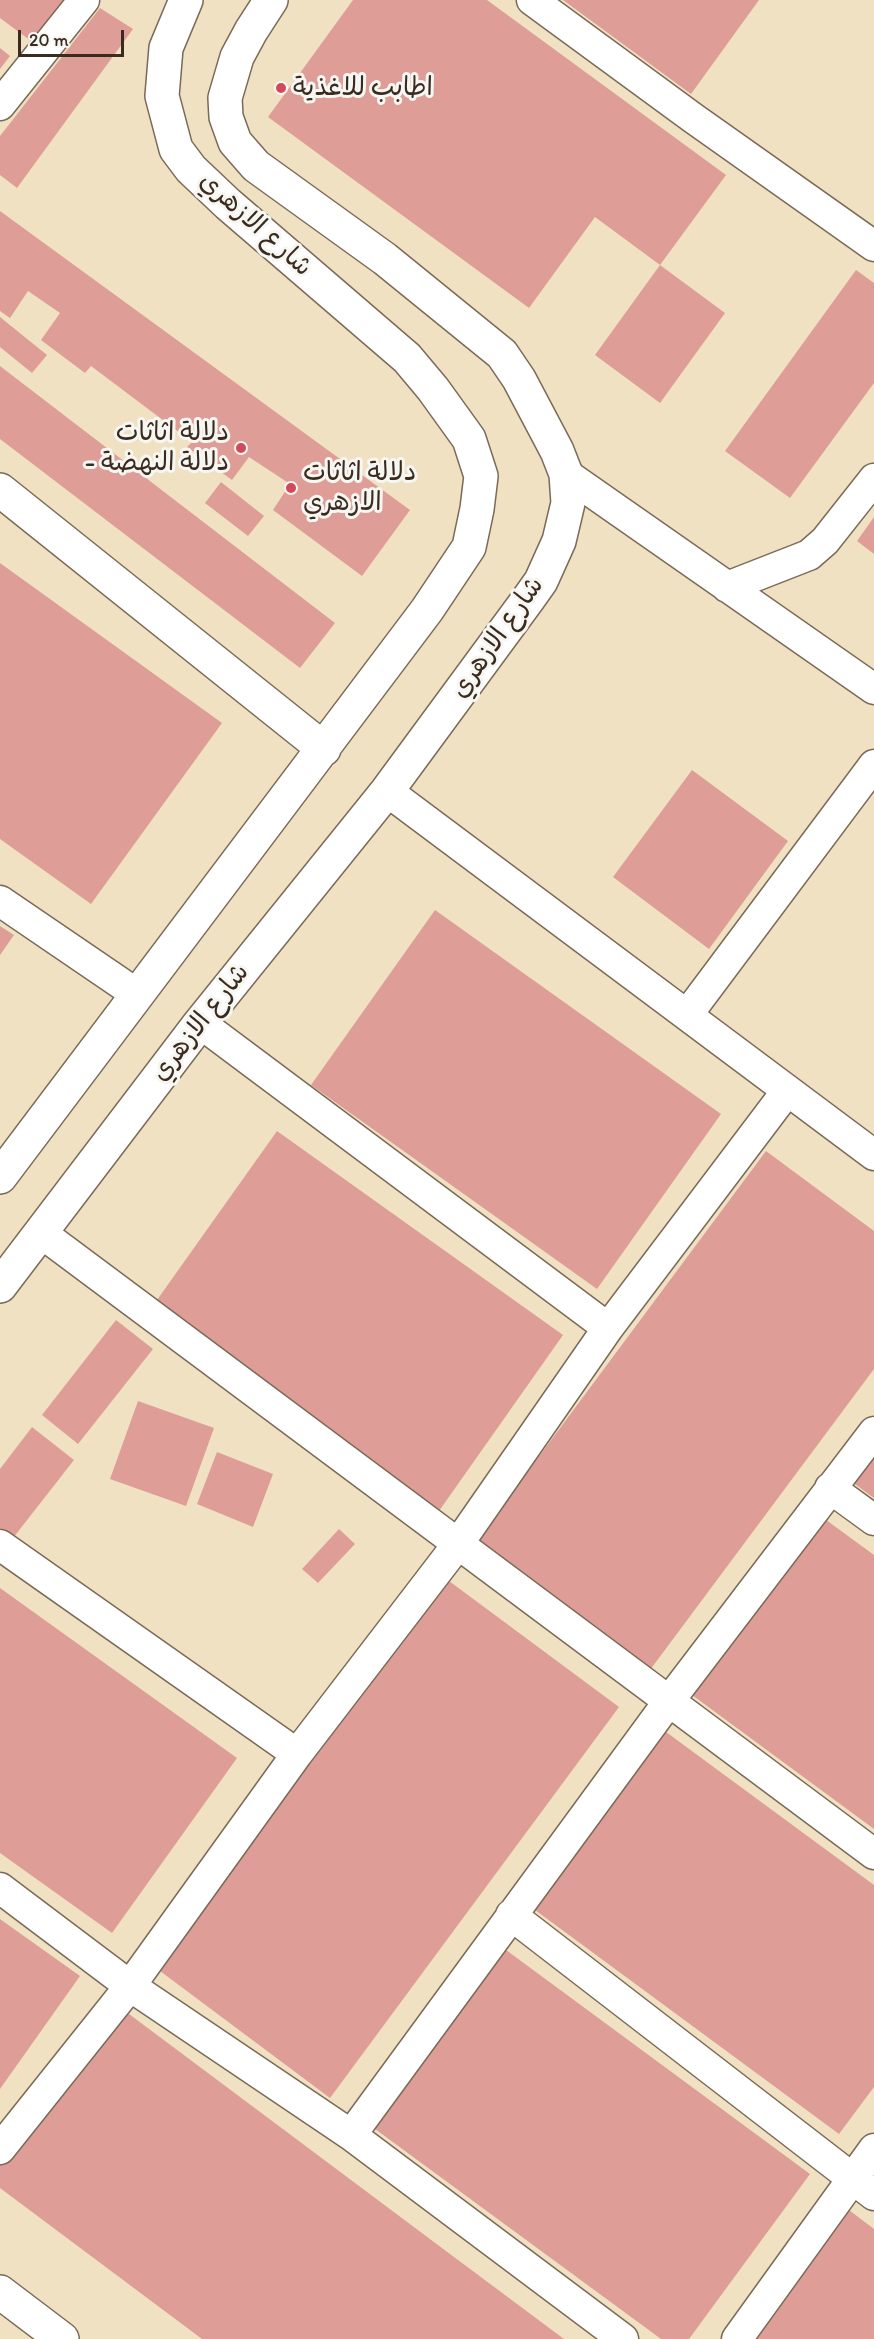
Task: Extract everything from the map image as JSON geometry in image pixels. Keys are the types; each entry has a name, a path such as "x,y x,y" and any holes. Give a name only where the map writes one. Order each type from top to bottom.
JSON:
{"street":[{"path":"0,105 84,0"},
{"name":"شارع الازهري","path":"0,1177 324,749 427,610 470,547 481,476 469,439 460,424 407,358 228,204 191,169 176,149 162,96 166,48 186,0"},
{"name":"شارع الازهري","path":"0,1286 200,1023 387,791 541,581 559,541 568,503 566,474 557,451 519,379 502,354 385,260 256,166 235,142 226,117 225,98 237,57 272,0"},
{"path":"532,0 874,246"},
{"path":"566,474 874,689"},
{"path":"727,587 809,555 825,541 874,478"},
{"path":"0,490 324,749"},
{"path":"687,1015 874,765"},
{"path":"387,791 874,1155"},
{"path":"0,901 138,995"},
{"path":"200,1023 608,1328"},
{"path":"0,2149 130,1986 297,1754 458,1544 608,1328 787,1091"},
{"path":"40,1232 874,1854"},
{"path":"351,2135 669,1701 874,1432"},
{"path":"830,1488 874,1520"},
{"path":"0,1545 297,1754"},
{"path":"0,1888 130,1986 351,2135 623,2339"},
{"path":"511,1914 863,2187"},
{"path":"737,2339 863,2187 874,2149"},
{"path":"0,2292 60,2338"}],"building":[{"path":"0,0 68,0 35,44 0,18"},
{"path":"353,0 487,0 726,175 660,265 595,217 529,308 268,117"},
{"path":"563,0 759,0 691,94"},
{"path":"100,8 133,29 17,188 0,175 0,136"},
{"path":"0,48 10,56 0,69"},
{"path":"0,211 410,510 362,576 273,510 290,484 249,457 232,480 187,447 192,442 91,366 85,373 41,340 60,313 28,291 10,318 0,311"},
{"path":"660,265 725,313 660,403 595,355"},
{"path":"856,270 874,283 874,383 790,498 725,451"},
{"path":"0,317 47,355 32,373 0,347"},
{"path":"0,366 335,623 300,668 0,439"},
{"path":"221,482 264,516 248,536 205,503"},
{"path":"874,517 874,554 857,541"},
{"path":"0,563 222,723 91,904 0,839"},
{"path":"692,770 788,841 709,949 613,877"},
{"path":"435,910 721,1114 597,1289 311,1085"},
{"path":"0,926 14,935 0,955"},
{"path":"277,1131 563,1335 439,1511 152,1307"},
{"path":"766,1151 874,1231 874,1369 650,1670 476,1541"},
{"path":"116,1320 153,1349 78,1444 42,1415"},
{"path":"138,1401 214,1428 186,1506 110,1479"},
{"path":"32,1427 74,1460 13,1538 0,1528 0,1469"},
{"path":"217,1452 273,1474 253,1527 197,1504"},
{"path":"874,1452 874,1498 852,1482"},
{"path":"818,1514 874,1555 874,1829 688,1692"},
{"path":"339,1529 355,1544 318,1583 302,1569"},
{"path":"445,1578 619,1707 330,2098 156,1968"},
{"path":"0,1588 237,1758 112,1933 0,1853"},
{"path":"662,1729 874,1885 874,2087 839,2134 531,1907"},
{"path":"0,1919 80,1976 0,2089"},
{"path":"502,1947 810,2174 689,2339 661,2339 371,2126"},
{"path":"117,2005 564,2339 202,2339 0,2188 0,2162"},
{"path":"849,2210 874,2229 874,2339 753,2339"}],"place":[{"name":"اطابب للاغذية","path":"281,88"},
{"name":"دلالة اثاثات - دلالة النهضة","path":"241,448"},
{"name":"دلالة اثاثات الازهري","path":"291,488"}]}
